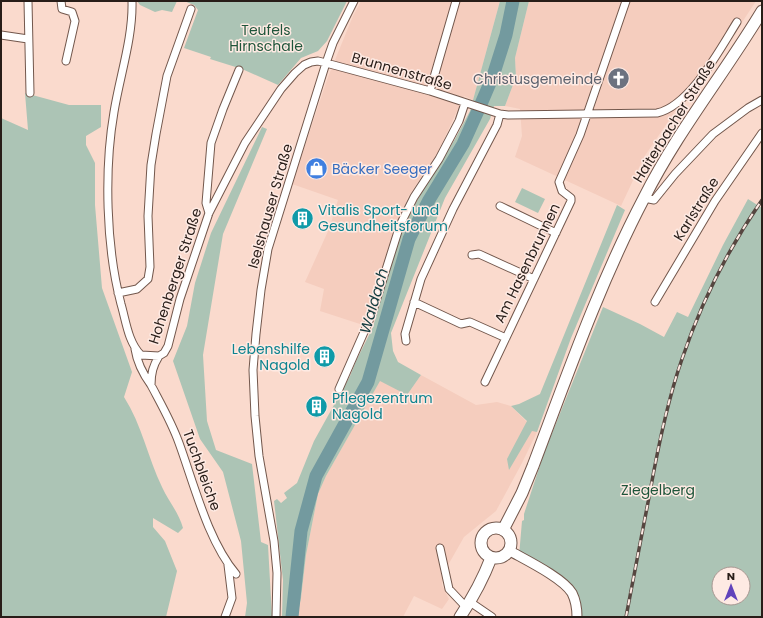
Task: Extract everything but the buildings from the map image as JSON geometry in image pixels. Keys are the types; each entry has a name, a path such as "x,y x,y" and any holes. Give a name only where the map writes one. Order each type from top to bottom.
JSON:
{"main road":[{"name":"Haiterbacher Straße","path":"503,530 522,493 533,466 598,295 644,198 671,149 762,11"},
{"path":"498,528 503,530 510,536 512,546 510,551 504,557 491,558 484,552 481,542 482,537 489,530 498,528"},
{"path":"460,617 468,605 491,558"}],"street":[{"path":"28,1 30,94"},
{"path":"61,1 62,9 72,12 75,21 66,61"},
{"name":"Hohenberger Straße","path":"132,1 132,25 114,112 109,164 108,210 114,273 118,293 135,349 141,355 159,356 164,353 168,346 180,299 209,213 245,144 281,89 304,65 318,61 326,63"},
{"name":"Iselshauser Straße","path":"276,617 276,565 274,541 259,456 253,370 261,290 268,250 326,63 333,44 354,1"},
{"path":"430,90 456,1"},
{"path":"588,113 626,1"},
{"path":"118,293 137,289 148,279 150,267 148,216 151,165 167,76 191,9"},
{"name":"Brunnenstraße","path":"326,63 430,90 465,103 508,115 658,112 665,111 682,99 705,72 737,22"},
{"path":"1,35 28,39"},
{"path":"209,213 206,203 212,143 223,109 239,70"},
{"path":"644,198 654,200 675,174 713,134 748,108 762,100"},
{"path":"339,389 372,314 400,224 414,198 439,159 459,122 465,103"},
{"path":"406,341 405,334 421,279 453,209 497,125 497,113"},
{"name":"Am Hasenbrunnen","path":"485,382 572,201 571,198 562,191 559,182 588,113"},
{"name":"Karlstraße","path":"655,302 715,201 762,132"},
{"path":"500,206 556,234"},
{"path":"472,255 479,254 534,279"},
{"path":"414,302 460,324 470,322 506,338"},
{"name":"Tuchbleiche","path":"135,349 139,365 145,377 152,385 178,441 214,538 228,564 236,574"},
{"name":"Tuchbleiche","path":"152,385 151,376 153,366 159,356"},
{"path":"440,548 449,589 468,605 492,617"},
{"path":"510,551 562,583 571,592 577,607 577,617"},
{"name":"Tuchbleiche","path":"225,617 232,598 228,564"}],"shaded area":[{"path":"361,1 500,1 473,100 464,96 438,152 408,197 363,325 320,311 324,289 305,282 329,229 338,200 292,184 328,77 353,16"},
{"path":"529,1 756,1 711,70 676,110 644,157 621,206 515,157 522,136 520,109 505,106 516,77 515,58"},
{"path":"421,375 476,405 497,402 511,406 537,432 522,463 496,511 464,537 443,574 442,585 449,599 442,609 414,596 403,617 297,617 301,598 306,555 318,494 326,476 380,380 407,395"}],"green space":[{"path":"137,1 177,1 172,12 162,10 155,12 140,5"},
{"name":"Teufels Hirnschale","path":"184,1 347,1 327,41 318,51 301,58 278,85 242,69 210,59 211,57 184,48 198,10 194,5"},
{"path":"500,1 529,1 515,58 516,77 505,106 494,106 490,119 445,198 391,333 393,351 398,362 421,375 407,395 380,381 326,476 318,494 306,555 301,598 297,617 282,617 283,580 274,501 277,499 281,503 287,498 284,493 297,483 314,441 350,376 373,327 391,263 404,227 420,195 455,139 470,111"},
{"path":"25,93 69,105 101,105 101,127 86,136 86,145 95,163 95,205 102,288 132,372 124,397 136,419 162,487 179,517 183,528 178,533 153,518 153,527 165,541 177,571 166,617 1,617 1,118 28,130"},
{"path":"262,127 267,129 223,234 203,355 207,421 216,450 252,464 261,542 268,545 272,617 245,617 247,603 241,541 223,472 200,439 173,361 187,326 195,283 211,233"},
{"path":"522,188 545,199 538,213 515,202"},
{"name":"Ziegelberg","path":"748,199 762,208 762,617 577,617 571,592 519,556 522,521 524,520 524,514 544,453 603,307 664,337 677,312 688,317 723,245"},
{"path":"617,205 625,210 571,338 537,432 532,431 509,470 507,459 527,421 511,406 519,404 540,394"}],"waterway":[{"name":"Waldach","path":"292,617 301,531 316,476 368,382 409,239 429,200 463,144 481,104 493,76 506,35 513,1"}],"railway":[{"path":"626,617 667,408 689,338 716,277 762,200"}],"place":[{"name":"Christusgemeinde","path":"618,79"},
{"name":"Bäcker Seeger","path":"317,169"},
{"name":"Vitalis Sport- und Gesundheitsforum","path":"303,218"},
{"name":"Lebenshilfe Nagold","path":"325,357"},
{"name":"Pflegezentrum Nagold","path":"316,406"}]}
